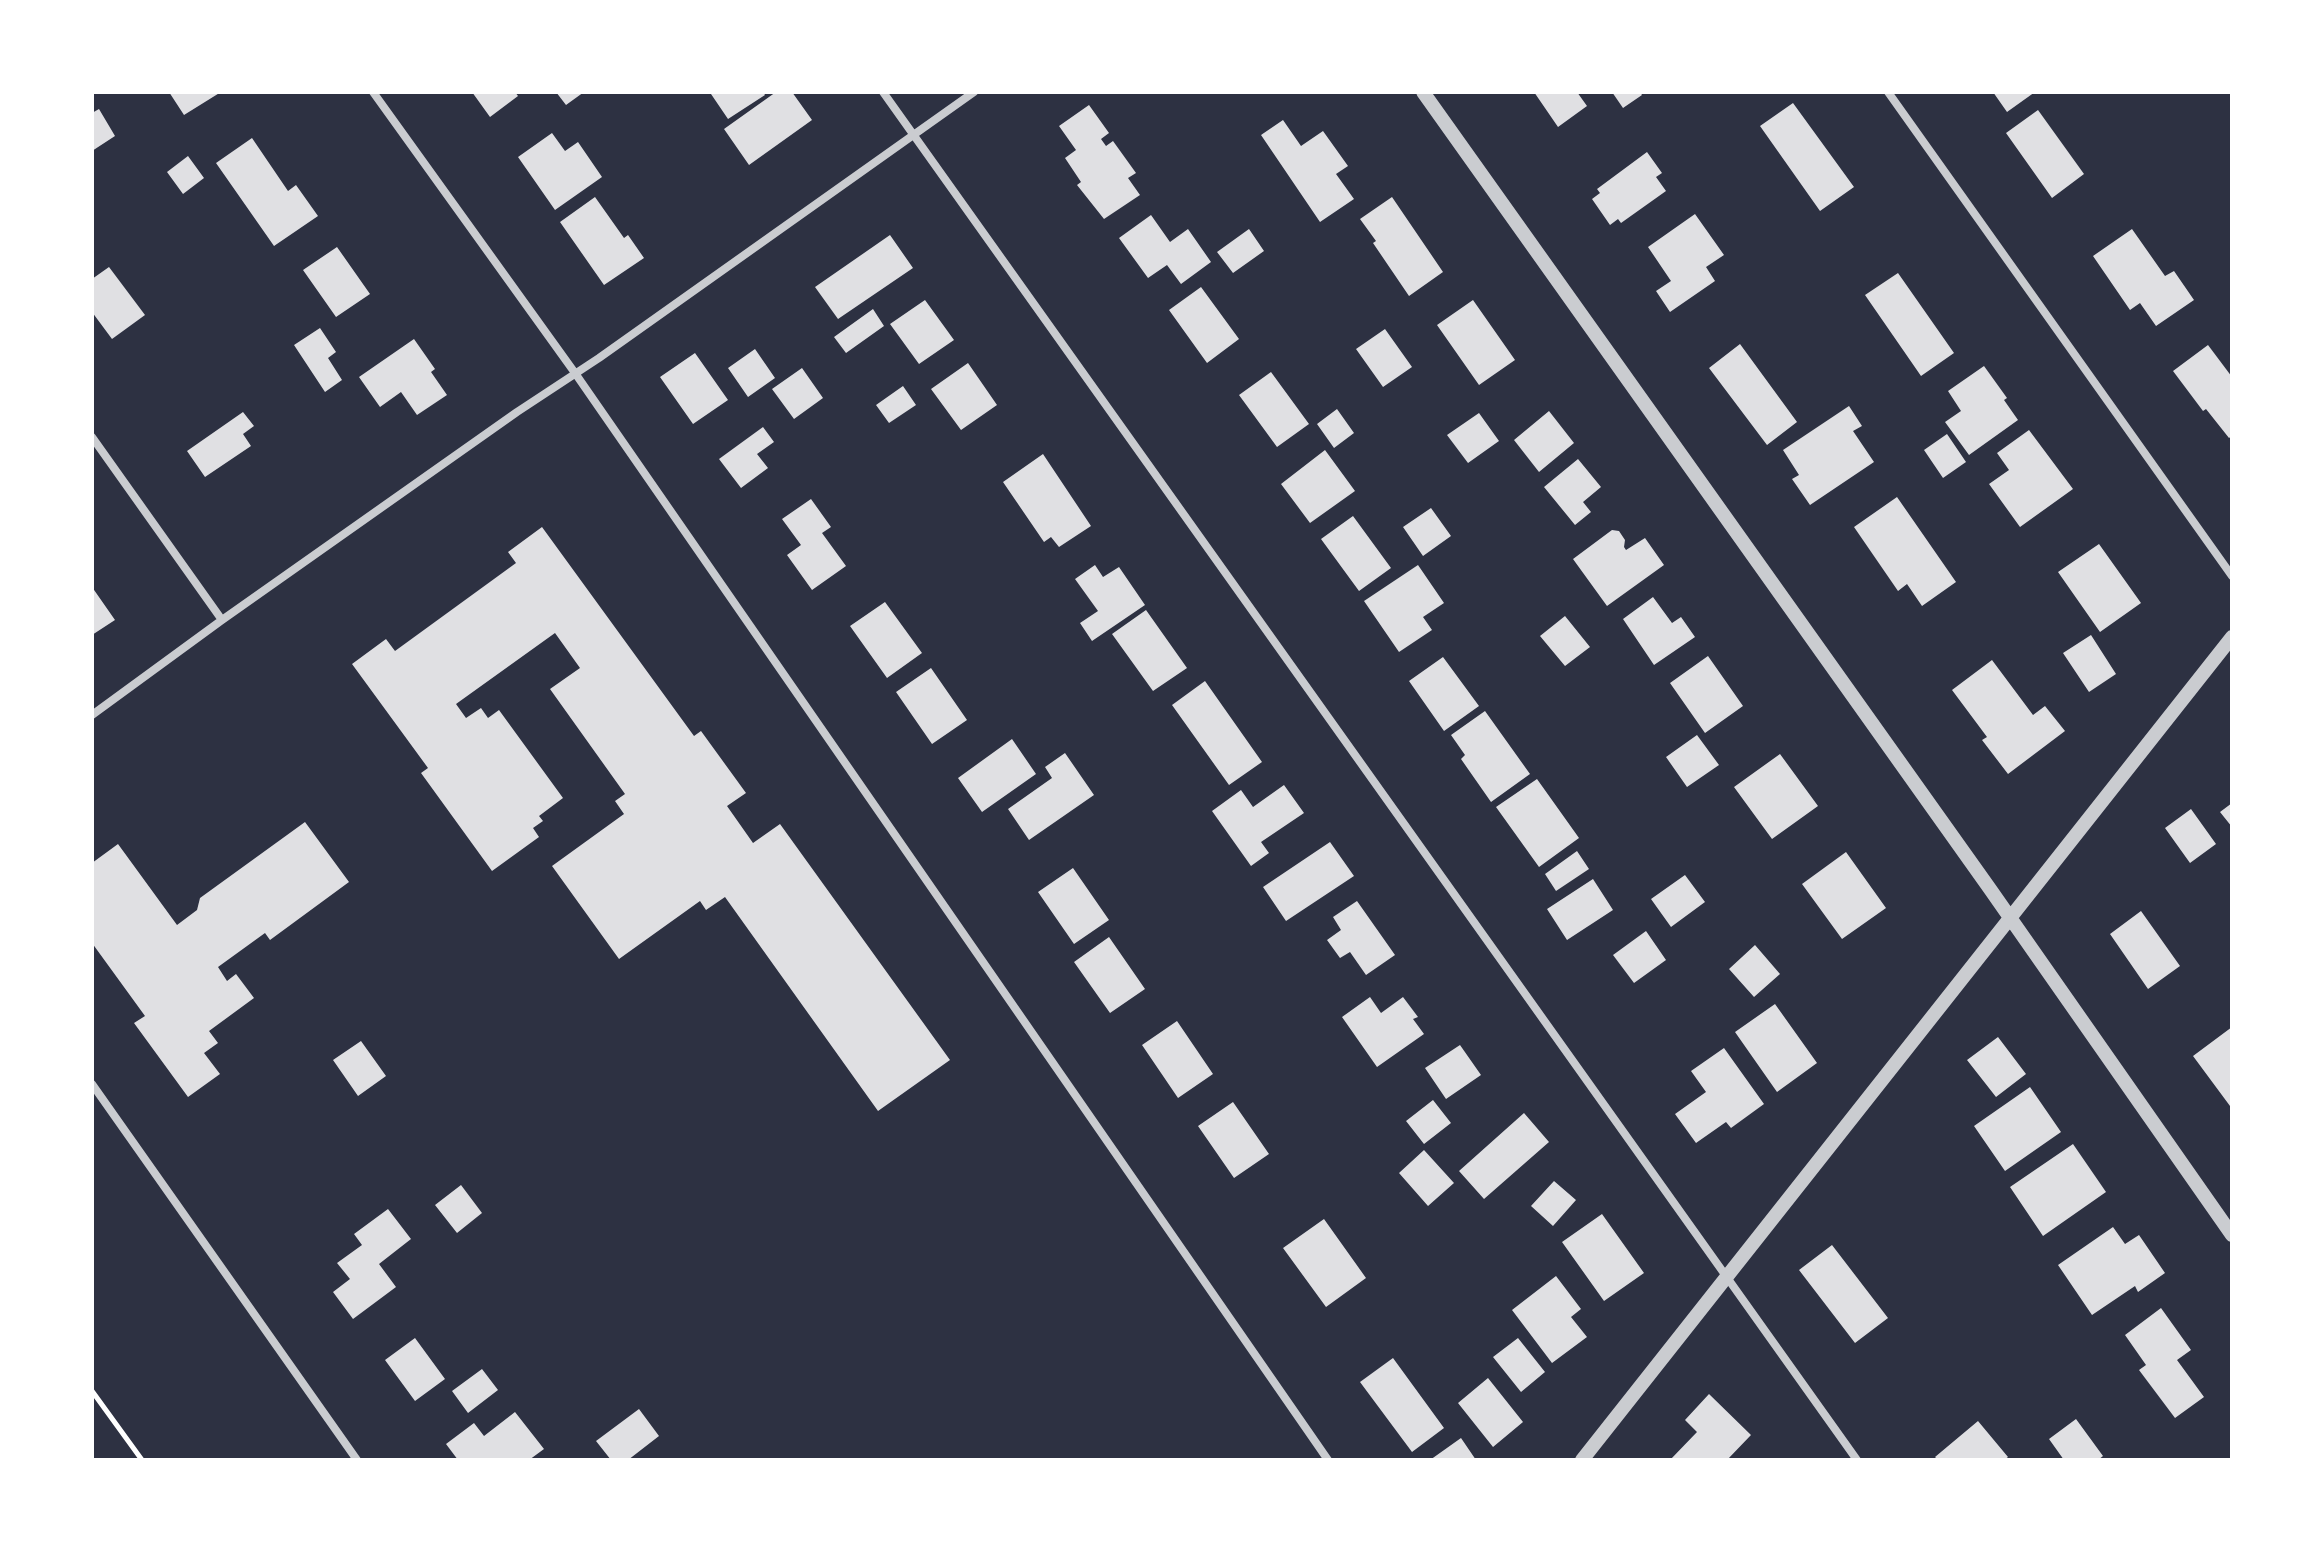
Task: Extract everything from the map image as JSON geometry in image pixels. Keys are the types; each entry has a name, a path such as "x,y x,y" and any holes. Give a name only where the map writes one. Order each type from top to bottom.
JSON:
{"street":[{"path":"373,92 575,373 1328,1460"},
{"path":"883,92 1857,1460"},
{"path":"92,715 222,620 974,92"},
{"path":"1423,92 2010,917 2232,1235"},
{"path":"1888,92 2232,576"},
{"path":"92,437 222,620"},
{"path":"1582,1460 2232,637"},
{"path":"92,1084 357,1460"}],"path":[{"path":"92,1391 142,1460"}],"building":[{"path":"169,92 221,92 184,115"},
{"path":"472,92 515,92 518,96 490,117"},
{"path":"556,92 584,92 566,105"},
{"path":"763,92 765,95 728,119 711,94"},
{"path":"776,92 792,92 812,120 749,165 724,129"},
{"path":"1534,92 1577,92 1587,106 1558,127"},
{"path":"1612,92 1640,92 1642,95 1623,108"},
{"path":"1993,92 2035,92 2007,112"},
{"path":"1793,103 1854,187 1820,211 1760,126"},
{"path":"1089,105 1109,133 1101,139 1106,146 1113,141 1136,173 1128,178 1140,195 1104,219 1077,185 1081,182 1065,158 1076,150 1059,126"},
{"path":"99,109 115,136 92,151 92,113"},
{"path":"2038,110 2084,174 2052,198 2006,133"},
{"path":"1283,120 1301,146 1323,131 1348,166 1336,174 1354,199 1320,222 1261,135"},
{"path":"552,133 565,151 578,142 602,177 555,210 518,157"},
{"path":"252,138 288,191 296,185 318,216 274,246 216,163"},
{"path":"1647,152 1662,173 1656,177 1666,191 1621,223 1618,219 1610,225 1592,199 1600,193 1597,189"},
{"path":"188,156 204,178 183,194 167,172"},
{"path":"595,197 624,238 628,235 644,258 604,285 560,222"},
{"path":"1392,197 1443,272 1409,296 1360,219"},
{"path":"1695,214 1724,255 1706,267 1715,281 1670,312 1656,291 1671,281 1648,247"},
{"path":"1151,215 1170,242 1188,229 1211,262 1181,284 1167,265 1148,278 1119,238"},
{"path":"1249,229 1264,251 1233,273 1217,252"},
{"path":"2132,229 2165,276 2174,271 2194,300 2156,326 2140,303 2130,310 2093,256"},
{"path":"890,235 913,268 838,319 815,287"},
{"path":"337,247 370,294 336,317 303,270"},
{"path":"109,267 145,315 112,339 92,312 92,279"},
{"path":"1898,273 1954,353 1921,376 1865,295"},
{"path":"1201,287 1239,339 1207,363 1169,310"},
{"path":"925,300 954,340 919,364 890,324"},
{"path":"1473,300 1515,360 1479,385 1437,325"},
{"path":"873,309 884,326 846,353 834,337"},
{"path":"320,328 336,352 328,358 342,380 325,392 294,345"},
{"path":"1385,329 1412,367 1383,387 1356,349"},
{"path":"414,339 435,369 431,372 447,395 417,415 401,392 380,407 359,377"},
{"path":"1740,344 1797,422 1767,445 1709,368"},
{"path":"2208,345 2232,377 2232,436 2229,438 2206,409 2203,411 2173,371"},
{"path":"755,349 775,378 748,397 728,368"},
{"path":"695,353 728,400 693,424 660,377"},
{"path":"968,363 997,405 961,430 931,389"},
{"path":"1984,366 2007,398 2004,400 2018,420 1969,455 1945,422 1961,411 1948,391"},
{"path":"802,368 823,398 794,419 772,389"},
{"path":"1271,372 1309,424 1277,447 1239,395"},
{"path":"903,386 916,405 889,423 876,405"},
{"path":"1849,406 1862,426 1853,431 1874,462 1810,505 1792,479 1799,475 1783,450"},
{"path":"1337,409 1354,433 1334,448 1317,424"},
{"path":"1549,411 1574,443 1539,472 1514,440"},
{"path":"243,412 254,426 243,434 251,446 205,477 187,451"},
{"path":"1479,413 1499,441 1468,463 1447,435"},
{"path":"763,427 774,442 757,454 768,468 741,488 719,459"},
{"path":"2029,430 2073,489 2020,527 1989,484 2009,470 1997,453"},
{"path":"1947,434 1966,462 1943,478 1924,450"},
{"path":"1325,450 1355,491 1310,523 1281,484"},
{"path":"1043,454 1091,526 1059,547 1051,537 1044,542 1003,482"},
{"path":"1578,459 1601,487 1583,502 1591,512 1575,525 1544,487"},
{"path":"1897,497 1956,582 1922,606 1907,584 1898,591 1854,527"},
{"path":"811,499 831,527 822,533 846,566 812,590 787,555 801,545 782,519"},
{"path":"1431,508 1451,536 1423,556 1403,527"},
{"path":"1353,516 1391,568 1359,591 1321,539"},
{"path":"542,527 694,736 701,731 746,793 727,806 753,843 780,824 950,1060 878,1111 725,897 706,910 700,901 619,959 552,866 624,814 615,801 625,794 550,689 580,668 555,633 456,704 466,718 481,708 488,718 499,710 563,798 539,816 543,821 533,828 539,837 492,871 421,773 428,768 352,664 386,639 395,651 516,563 508,552"},
{"path":"1612,530 1619,531 1625,540 1626,550 1645,538 1664,565 1607,606 1573,559"},
{"path":"2099,544 2141,603 2100,632 2058,572"},
{"path":"1095,565 1103,577 1119,567 1145,605 1092,641 1080,623 1098,611 1075,579"},
{"path":"1418,565 1444,603 1423,617 1432,630 1399,652 1364,601"},
{"path":"92,587 115,620 92,635"},
{"path":"1653,597 1672,623 1681,617 1695,637 1654,665 1623,619"},
{"path":"885,602 922,653 887,678 850,626"},
{"path":"1146,610 1187,668 1153,691 1112,634"},
{"path":"1565,616 1590,647 1565,666 1540,636"},
{"path":"2091,635 2116,674 2089,692 2063,653"},
{"path":"1708,656 1743,706 1705,733 1670,683"},
{"path":"1443,657 1479,706 1444,731 1409,681"},
{"path":"1992,660 2033,715 2045,706 2065,731 2008,774 1982,740 1987,737 1952,690"},
{"path":"931,668 967,720 932,744 896,692"},
{"path":"1205,681 1262,762 1229,785 1172,705"},
{"path":"1485,711 1530,774 1491,802 1461,759 1465,755 1451,735"},
{"path":"1697,735 1719,765 1687,787 1666,757"},
{"path":"1012,739 1036,774 982,812 958,778"},
{"path":"1065,753 1094,795 1029,840 1008,809 1052,778 1045,767"},
{"path":"1780,754 1818,806 1772,839 1734,787"},
{"path":"1537,779 1579,838 1539,867 1496,807"},
{"path":"1284,785 1304,813 1261,842 1269,853 1251,866 1212,811 1241,790 1253,807"},
{"path":"2232,803 2232,827 2220,812"},
{"path":"2191,809 2216,844 2190,863 2165,828"},
{"path":"305,822 349,882 270,940 265,933 218,967 227,981 236,974 254,998 209,1031 218,1043 204,1053 220,1074 188,1097 134,1023 145,1016 92,943 92,863 118,844 177,925 197,910 200,898"},
{"path":"1330,842 1354,876 1286,921 1263,887"},
{"path":"1577,851 1589,869 1556,891 1545,874"},
{"path":"1846,852 1886,908 1842,939 1802,884"},
{"path":"1073,868 1109,920 1074,944 1038,892"},
{"path":"1685,875 1705,902 1671,927 1651,899"},
{"path":"1593,879 1613,910 1567,940 1547,909"},
{"path":"1357,901 1395,955 1366,975 1350,952 1340,958 1327,940 1341,930 1333,917"},
{"path":"2141,911 2180,966 2148,989 2110,934"},
{"path":"1646,931 1666,960 1634,983 1613,955"},
{"path":"1109,937 1145,989 1110,1013 1074,962"},
{"path":"1755,945 1780,974 1754,997 1729,969"},
{"path":"1370,997 1381,1013 1403,997 1418,1017 1413,1019 1424,1034 1377,1067 1342,1017"},
{"path":"1775,1004 1817,1063 1777,1092 1735,1032"},
{"path":"1177,1021 1213,1074 1178,1098 1142,1045"},
{"path":"2232,1027 2232,1104 2230,1106 2193,1056"},
{"path":"1998,1037 2026,1074 1996,1097 1967,1060"},
{"path":"361,1041 386,1076 358,1096 333,1060"},
{"path":"1460,1045 1481,1075 1446,1099 1425,1068"},
{"path":"1724,1048 1764,1104 1731,1128 1726,1122 1696,1143 1675,1114 1706,1092 1691,1071"},
{"path":"2030,1087 2061,1132 2005,1171 1974,1126"},
{"path":"1433,1100 1451,1123 1424,1144 1406,1121"},
{"path":"1233,1102 1269,1154 1234,1178 1198,1126"},
{"path":"1524,1113 1549,1142 1484,1199 1459,1171"},
{"path":"2073,1144 2106,1192 2043,1236 2010,1187"},
{"path":"1424,1150 1454,1183 1428,1206 1399,1173"},
{"path":"1554,1181 1576,1200 1553,1226 1531,1206"},
{"path":"461,1185 482,1213 457,1233 435,1205"},
{"path":"388,1209 411,1239 379,1264 396,1287 353,1319 333,1292 350,1279 337,1263 362,1245 354,1234"},
{"path":"1602,1214 1644,1273 1604,1301 1562,1242"},
{"path":"1324,1219 1366,1278 1326,1307 1283,1248"},
{"path":"2113,1227 2125,1244 2139,1235 2165,1273 2138,1292 2135,1286 2092,1315 2058,1265"},
{"path":"1832,1245 1888,1318 1855,1343 1799,1270"},
{"path":"1556,1276 1581,1309 1571,1317 1587,1337 1552,1363 1512,1310"},
{"path":"2161,1308 2191,1350 2177,1360 2204,1397 2175,1418 2139,1370 2146,1365 2125,1335"},
{"path":"415,1338 445,1379 415,1401 385,1360"},
{"path":"1518,1338 1545,1372 1521,1392 1493,1357"},
{"path":"1393,1358 1444,1428 1412,1452 1360,1382"},
{"path":"482,1369 498,1390 468,1413 452,1391"},
{"path":"1488,1378 1523,1422 1493,1447 1458,1403"},
{"path":"1709,1394 1751,1435 1727,1460 1670,1460 1697,1432 1685,1420"},
{"path":"639,1409 659,1436 628,1460 611,1460 596,1441"},
{"path":"515,1412 544,1449 529,1460 458,1460 446,1444 474,1423 484,1436"},
{"path":"2076,1419 2103,1456 2098,1460 2064,1460 2049,1439"},
{"path":"1978,1421 2008,1457 2004,1460 1938,1460 1935,1457"},
{"path":"1461,1438 1476,1460 1430,1460"}]}
